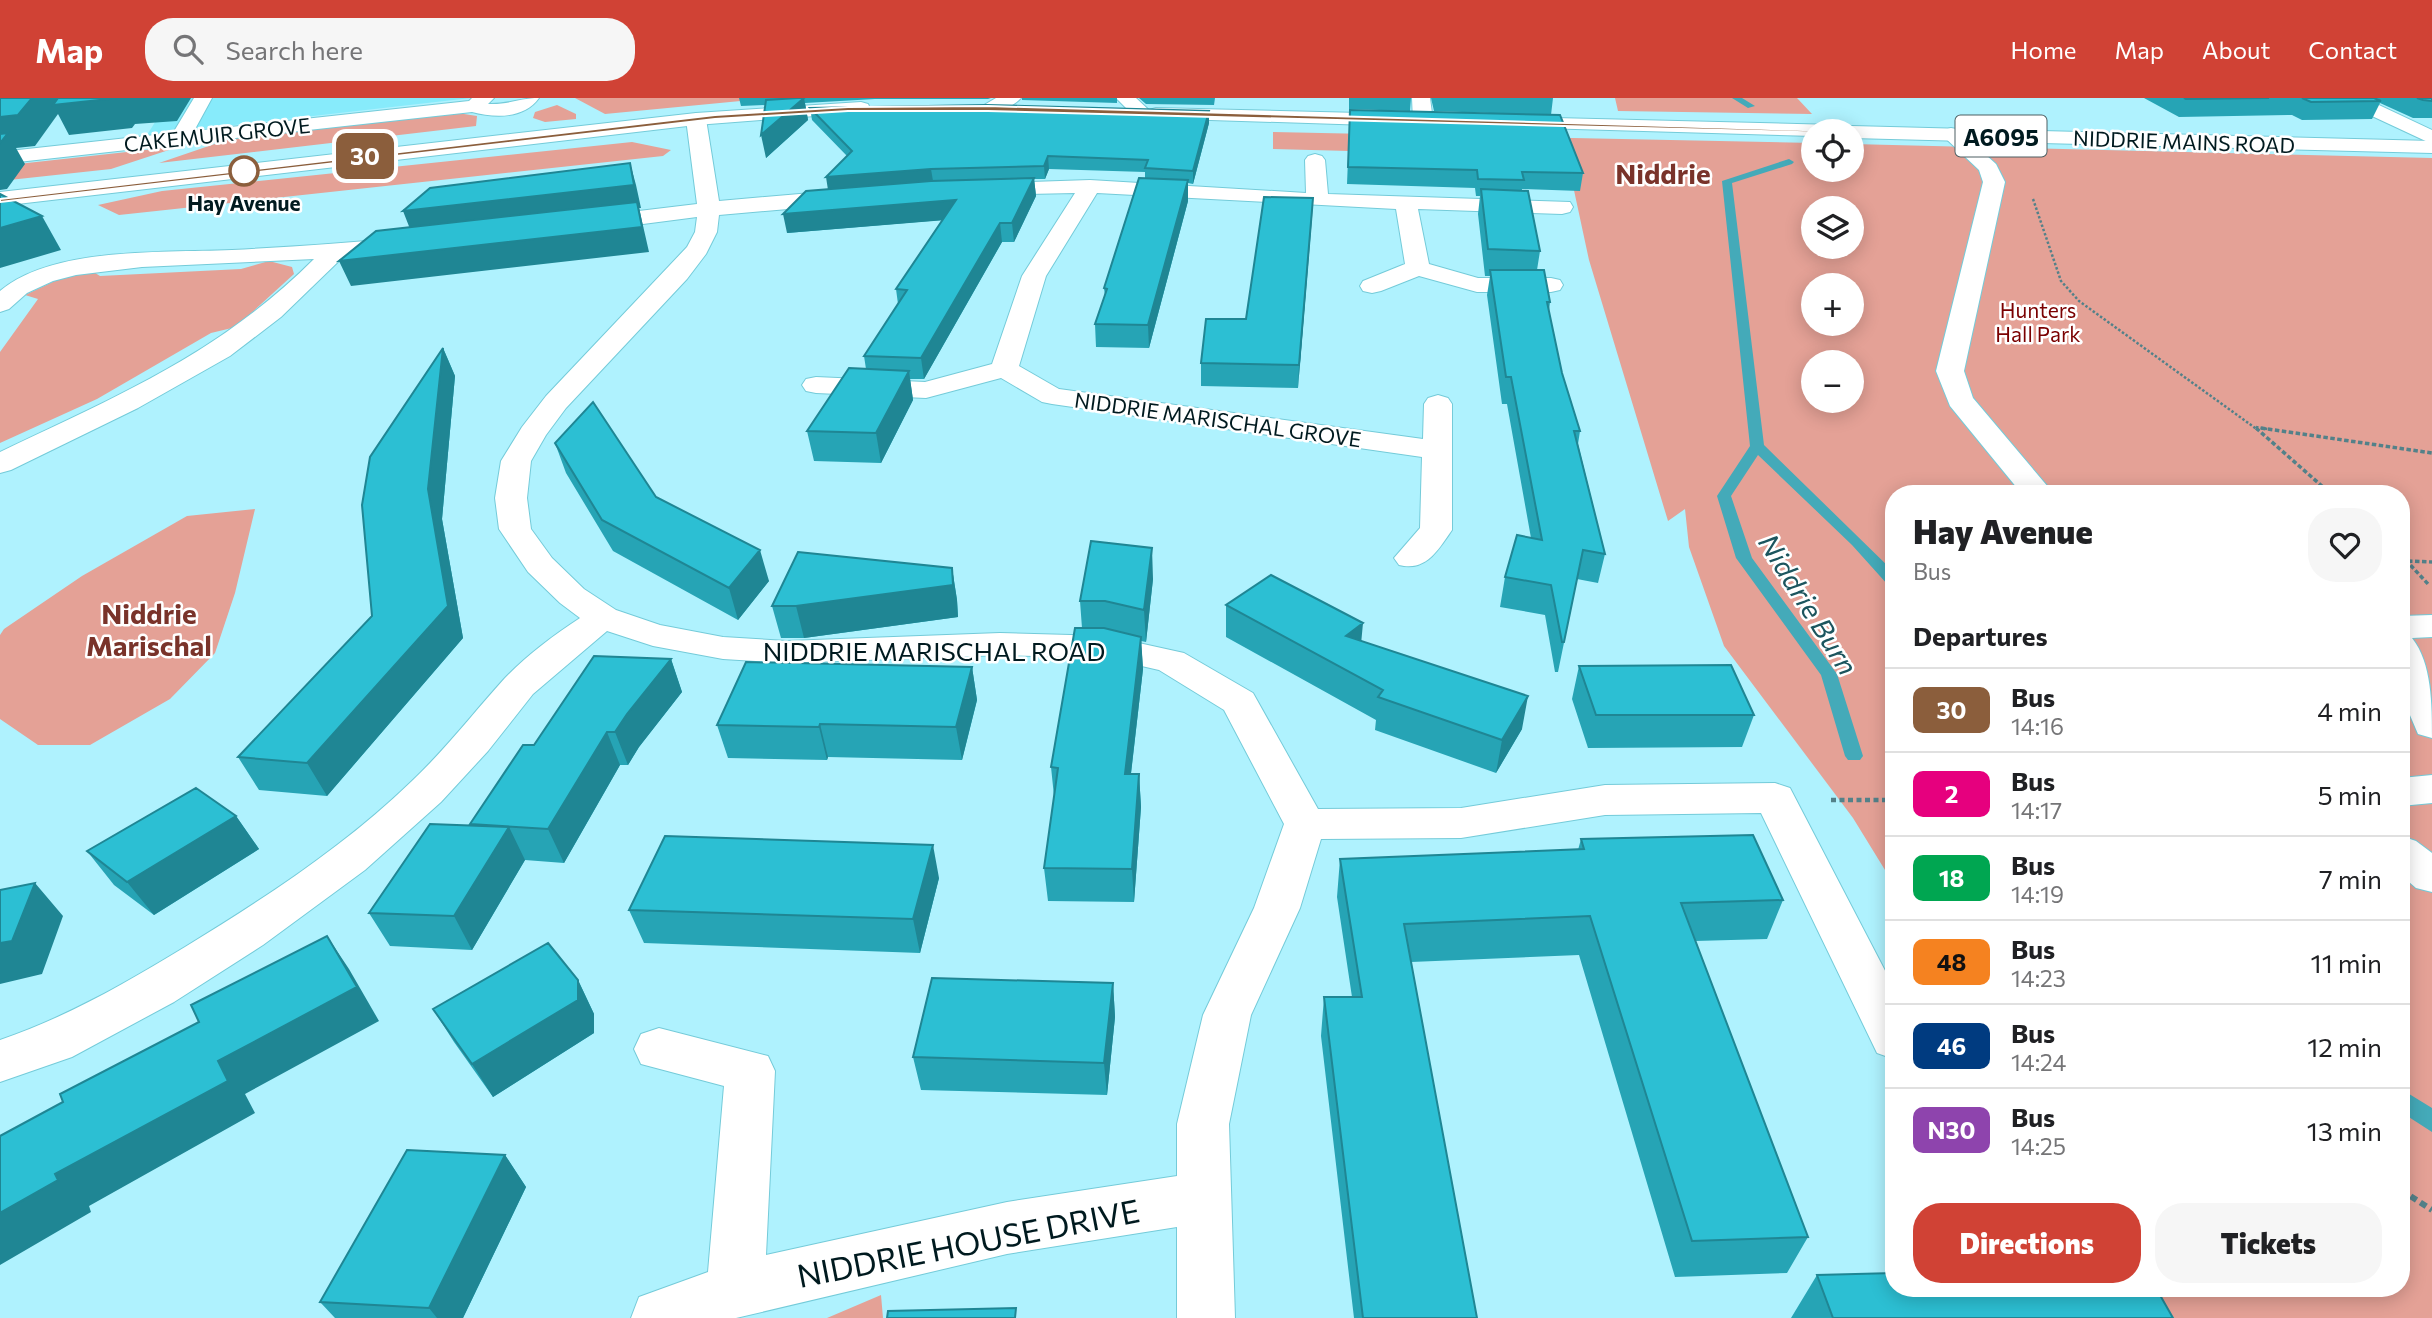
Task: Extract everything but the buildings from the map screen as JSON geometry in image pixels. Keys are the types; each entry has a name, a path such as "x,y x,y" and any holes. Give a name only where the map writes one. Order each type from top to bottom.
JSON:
{"street":[{"path":"181,137 203,98"},
{"path":"480,102 488,110 503,109 520,106 532,98"},
{"path":"1121,105 1143,113 1430,121 1421,98"},
{"path":"2349,98 2432,138"},
{"name":"CAKEMUIR GROVE","path":"0,158 480,102"},
{"path":"966,108 1020,104"},
{"path":"0,199 696,119 875,108"},
{"path":"503,109 507,140"},
{"name":"NIDDRIE MARISCHAL ROAD","path":"696,119 709,209 706,232 698,249 678,274 556,402 532,433 516,461 511,498 515,529 540,565 572,596 603,618 653,635 723,648 787,652 1000,644 1107,647 1171,661 1239,702 1305,824"},
{"path":"1492,123 1801,130"},
{"path":"43,153 59,130"},
{"name":"NIDDRIE MAINS ROAD","path":"1864,132 2432,147"},
{"path":"1951,134 1989,167 1994,182 1950,371 1960,400 2031,485"},
{"path":"1315,160 1317,200"},
{"path":"816,385 926,390 1004,369 1034,276 1090,187"},
{"path":"959,189 1090,187 1317,200 1562,207"},
{"path":"563,228 709,209 866,196"},
{"path":"1406,202 1418,268"},
{"path":"0,304 6,296 33,281 95,265 426,243"},
{"path":"0,464 163,384 210,357 280,304 336,250"},
{"path":"1372,286 1418,268 1477,285 1551,285"},
{"name":"NIDDRIE MARISCHAL GROVE","path":"1004,369 1052,396 1438,450"},
{"path":"1411,558 1436,530 1438,404"},
{"path":"0,1061 55,1042 157,988 247,932 349,859 426,792 474,742 520,685 577,636 603,618"},
{"path":"2410,627 2432,626"},
{"path":"2410,669 2432,725"},
{"path":"2410,791 2432,789"},
{"path":"1206,1318 1202,1198 1203,1124 1227,1014 1277,908 1305,824 1461,823 1605,800 1775,798 1885,1020"},
{"path":"2410,859 2432,876"},
{"path":"659,1049 750,1072 735,1290"},
{"name":"NIDDRIE HOUSE DRIVE","path":"660,1318 735,1290 1007,1228 1202,1198"}],"path":[{"path":"1991,174 2020,181 2030,188 2062,281 2079,302 2255,427 2321,485"},
{"path":"2255,427 2432,453"},
{"path":"2410,561 2432,562"},
{"path":"2410,564 2432,587"},
{"path":"2410,1196 2432,1210"}],"shaded area":[{"path":"170,98 471,98 147,135"}],"green space":[{"path":"575,98 771,98 605,114"},
{"path":"1615,98 1797,98 1812,114 1618,111"},
{"path":"557,105 576,114 576,119 545,122 533,118 535,112"},
{"path":"451,112 477,116 476,126 159,163 244,134"},
{"name":"Hunters Hall Park","path":"1273,132 1801,143 1801,182 1864,182 1864,144 2432,158 2432,1318 2164,1318 2151,1297 2410,1297 2410,485 1885,485 1885,870 1853,818 1724,646 1689,547 1685,509 1668,521 1589,260 1569,167 1503,155 1273,149"},
{"path":"632,142 671,150 663,156 119,215 98,205 162,191"},
{"path":"181,146 111,169 0,181 0,166"},
{"path":"269,261 292,267 294,274 236,327 211,333 97,399 0,443 0,352 38,299 25,295 59,279 92,271 100,276 241,269"},
{"path":"255,509 235,593 215,653 170,699 90,745 38,745 0,719 0,635 4,629 82,576 187,516"},
{"path":"881,1295 883,1318 827,1318"}],"waterway":[{"name":"Niddrie Burn","path":"1736,98 1751,106"},
{"name":"Niddrie Burn","path":"1757,446 1727,181 1789,162"},
{"name":"Niddrie Burn","path":"1757,446 1885,572"},
{"name":"Niddrie Burn","path":"1757,446 1724,496 1744,558 1829,674 1854,756"},
{"name":"Niddrie Burn","path":"2410,1106 2432,1122"}],"bus line":[{"name":"30","path":"0,199 715,117 848,109 988,108 1801,130"}],"place":[{"name":"Hay Avenue","path":"244,171"}],"district":[{"name":"Niddrie","path":"1663,173"},
{"name":"Niddrie Marischal","path":"149,629"}]}
